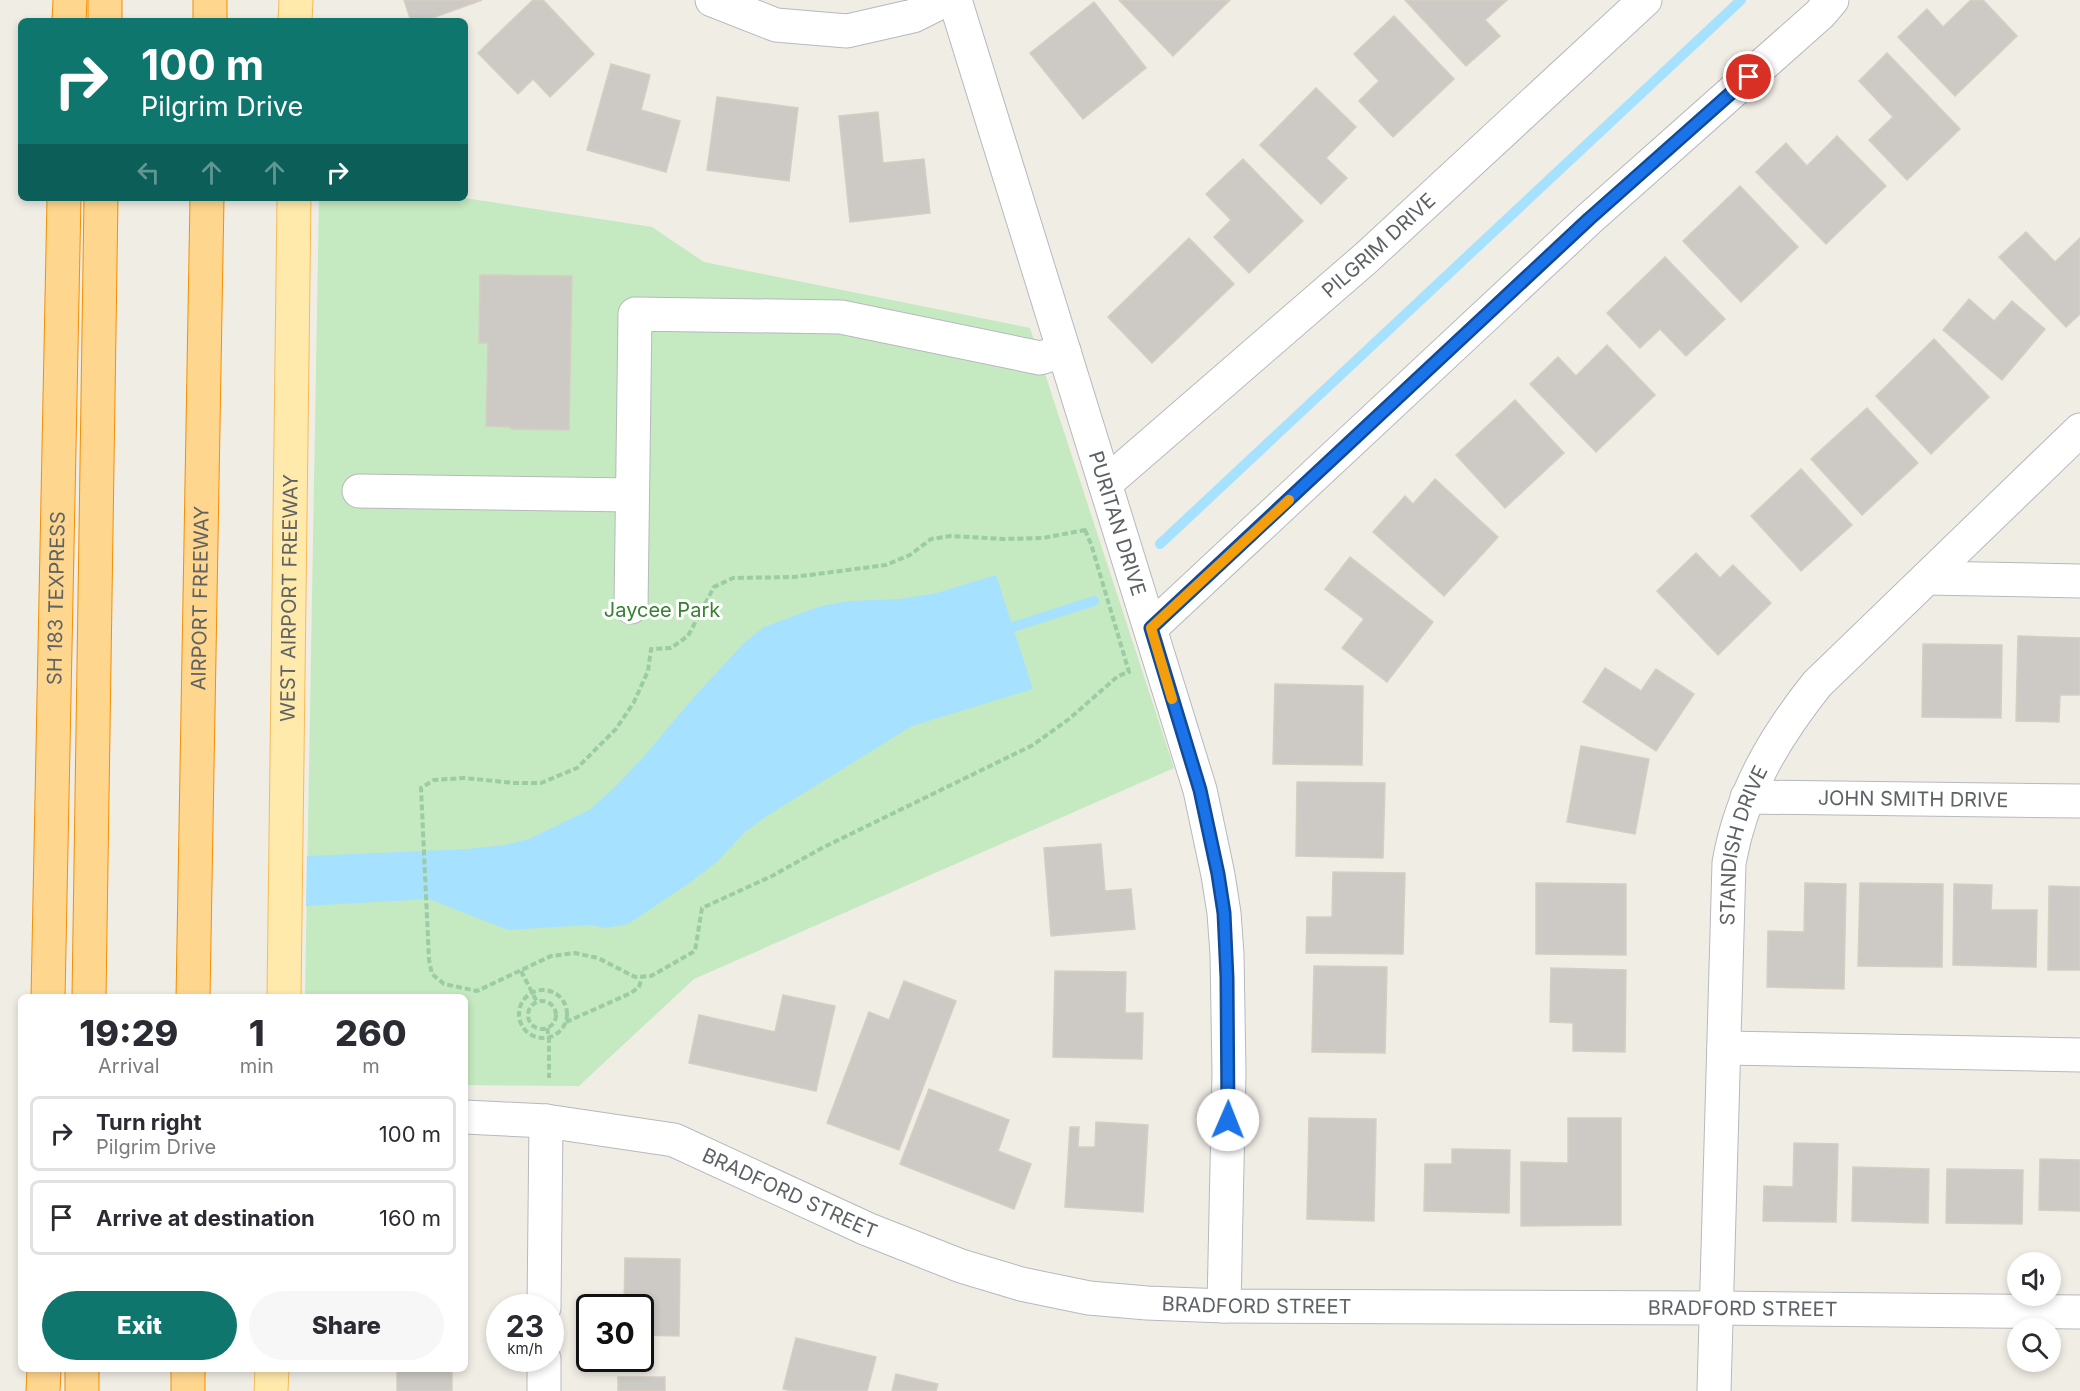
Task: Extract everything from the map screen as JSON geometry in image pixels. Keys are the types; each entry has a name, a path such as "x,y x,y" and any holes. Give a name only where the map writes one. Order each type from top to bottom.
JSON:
{"highway":[{"path":"69,18 70,0"},
{"path":"105,0 105,18"},
{"path":"210,0 210,18"},
{"name":"SH 183 TEXPRESS","path":"48,994 64,201"},
{"name":"SH 183 TEXPRESS","path":"89,994 101,201"},
{"name":"AIRPORT FREEWAY","path":"194,994 207,201"},
{"path":"44,1372 44,1391"},
{"path":"82,1372 82,1391"},
{"path":"188,1372 188,1391"}],"main road":[{"path":"296,0 296,18"},
{"name":"WEST AIRPORT FREEWAY","path":"284,994 294,201"},
{"path":"271,1391 272,1372"}],"street":[{"path":"712,0 776,25 847,31 913,16 945,0"},
{"name":"PURITAN DRIVE","path":"955,0 1200,790 1218,874 1224,913 1229,1073 1224,1306"},
{"name":"PILGRIM DRIVE","path":"1105,484 1366,258 1645,0"},
{"path":"1151,628 1589,219 1820,14 1832,0"},
{"path":"631,607 635,314 841,317 1040,358 1064,351"},
{"name":"STANDISH DRIVE","path":"1714,1391 1729,863 1733,840 1747,797 1761,764 1817,684 2080,430"},
{"path":"359,491 632,495"},
{"path":"1927,578 2080,581"},
{"name":"JOHN SMITH DRIVE","path":"1747,797 2080,801"},
{"path":"1724,1048 2080,1055"},
{"name":"BRADFORD STREET","path":"468,1117 546,1122 674,1140 867,1229 961,1266 1021,1284 1089,1298 1224,1306 2080,1312"},
{"path":"544,1294 546,1122"},
{"path":"544,1372 544,1391"}],"path":[{"path":"1085,530 1129,672 1118,676 1069,719 1033,745 822,848 772,876 702,908 695,951 651,976 642,977 635,977 598,958 575,953 551,956 477,991 444,984 432,974 421,788 434,780 464,778 541,783 577,768 616,729 634,702 648,671 651,649 670,648 688,636 714,587 734,578 794,577 886,565 910,555 931,539 951,536 1003,539 1043,538 1085,530"},
{"path":"521,971 537,1002"},
{"path":"566,1022 631,993 639,987 642,977"},
{"path":"550,991 556,994 566,1007 566,1022 562,1029 549,1038 540,1039 533,1036 521,1025 519,1009 522,1002 532,993 550,991"},
{"path":"546,1001 555,1010 554,1023 547,1028 538,1028 533,1025 529,1017 531,1008 537,1002 546,1001"},
{"path":"547,1028 549,1078"}],"green space":[{"name":"Jaycee Park","path":"468,198 652,227 704,262 1030,328 1174,768 694,979 579,1086 468,1085 468,994 305,994 319,201 468,201"}],"water":[{"path":"996,575 1033,689 912,726 767,816 745,832 717,862 628,924 606,928 589,925 508,930 429,899 306,906 307,856 468,849 505,845 529,839 589,810 645,755 744,643 764,627 821,606 849,601 900,599 937,593"}],"building":[{"path":"404,0 482,0 432,18 410,18"},
{"path":"533,0 543,0 594,54 550,97 533,79 518,94 478,53"},
{"path":"1119,0 1230,0 1173,56"},
{"path":"1405,0 1507,0 1485,20 1500,36 1466,66"},
{"path":"1971,0 1983,0 2017,36 1955,96 1898,37 1927,9 1943,27"},
{"path":"1094,2 1146,68 1083,119 1030,53"},
{"path":"1394,16 1454,79 1393,137 1359,101 1379,81 1354,54"},
{"path":"1887,53 1960,129 1907,180 1869,140 1893,117 1859,81"},
{"path":"611,64 650,75 641,110 680,121 666,172 587,150"},
{"path":"1316,88 1356,127 1326,158 1347,178 1321,204 1260,145"},
{"path":"717,97 798,108 789,181 707,170"},
{"path":"878,112 883,163 924,159 930,213 850,222 839,116"},
{"path":"1837,136 1886,186 1826,244 1756,172 1786,143 1807,166"},
{"path":"1243,159 1303,221 1249,273 1214,237 1231,220 1206,194"},
{"path":"1740,186 1798,247 1741,302 1683,241"},
{"path":"2026,232 2055,262 2080,238 2080,314 2066,327 1999,257"},
{"path":"1189,238 1234,284 1152,363 1108,317"},
{"path":"1665,257 1725,319 1686,356 1660,329 1640,348 1607,313"},
{"path":"480,275 572,276 569,430 486,426 488,343 479,343"},
{"path":"1969,299 1994,321 2012,301 2045,329 2002,380 1943,330"},
{"path":"1934,339 1989,397 1931,454 1876,396"},
{"path":"1607,345 1655,395 1596,452 1530,384 1558,357 1576,376"},
{"path":"1515,400 1564,453 1505,508 1456,455"},
{"path":"1867,408 1918,463 1862,515 1811,459"},
{"path":"1801,469 1852,525 1801,571 1751,516"},
{"path":"1435,479 1498,537 1444,596 1373,532 1405,496 1413,504"},
{"path":"1696,553 1720,578 1733,565 1771,603 1718,655 1657,591"},
{"path":"1350,557 1433,622 1387,682 1342,648 1364,619 1325,589"},
{"path":"2018,636 2080,638 2080,695 2060,695 2059,722 2016,721"},
{"path":"1923,644 2002,645 2001,718 1922,717"},
{"path":"1605,668 1641,691 1656,669 1694,694 1656,751 1583,702"},
{"path":"1275,684 1363,686 1362,765 1273,764"},
{"path":"1581,746 1649,759 1635,834 1567,822"},
{"path":"1297,782 1385,783 1383,858 1296,856"},
{"path":"1101,844 1105,891 1131,889 1135,929 1051,936 1044,848"},
{"path":"1333,872 1405,873 1403,954 1306,953 1307,917 1332,917"},
{"path":"1536,883 1626,884 1626,955 1536,954"},
{"path":"1805,883 1846,884 1844,989 1767,987 1768,931 1804,932"},
{"path":"1860,883 1943,884 1942,967 1858,966"},
{"path":"1954,884 1992,885 1991,910 2037,910 2036,967 1953,965"},
{"path":"2049,886 2080,887 2080,970 2048,970"},
{"path":"1314,966 1387,967 1385,1053 1312,1052"},
{"path":"1551,968 1626,970 1625,1052 1573,1051 1573,1023 1550,1022"},
{"path":"1055,971 1126,972 1125,1013 1143,1013 1142,1059 1053,1057"},
{"path":"904,981 956,1001 899,1150 827,1123 869,1012 889,1020"},
{"path":"783,995 835,1006 816,1091 689,1063 699,1015 775,1032"},
{"path":"929,1089 1009,1120 998,1151 1031,1164 1014,1209 900,1164"},
{"path":"1309,1118 1376,1119 1374,1221 1307,1219"},
{"path":"1568,1118 1621,1118 1621,1225 1521,1226 1521,1162 1568,1163"},
{"path":"1096,1122 1148,1125 1143,1212 1065,1207 1070,1127 1079,1127 1078,1147 1095,1147"},
{"path":"1794,1143 1838,1144 1836,1222 1763,1221 1764,1186 1793,1187"},
{"path":"1452,1149 1510,1150 1509,1213 1424,1211 1425,1164 1452,1164"},
{"path":"2040,1159 2080,1160 2080,1211 2039,1210"},
{"path":"1853,1167 1929,1169 1928,1223 1852,1221"},
{"path":"1947,1169 2023,1170 2022,1224 1946,1223"},
{"path":"625,1258 680,1259 679,1336 654,1335 654,1294 624,1294"},
{"path":"796,1338 876,1357 867,1391 783,1389"},
{"path":"397,1372 452,1372 452,1391 397,1391"},
{"path":"896,1374 938,1384 936,1391 892,1391"},
{"path":"618,1377 665,1377 665,1391 618,1391"}],"waterway":[{"path":"1160,544 1741,0"},
{"path":"1000,631 1094,601"}],"slow traffic":[{"path":"1172,699 1151,628 1289,500"}],"route":[{"path":"1228,1120 1227,954 1218,874 1200,790 1151,628 1589,219 1749,77"}]}
